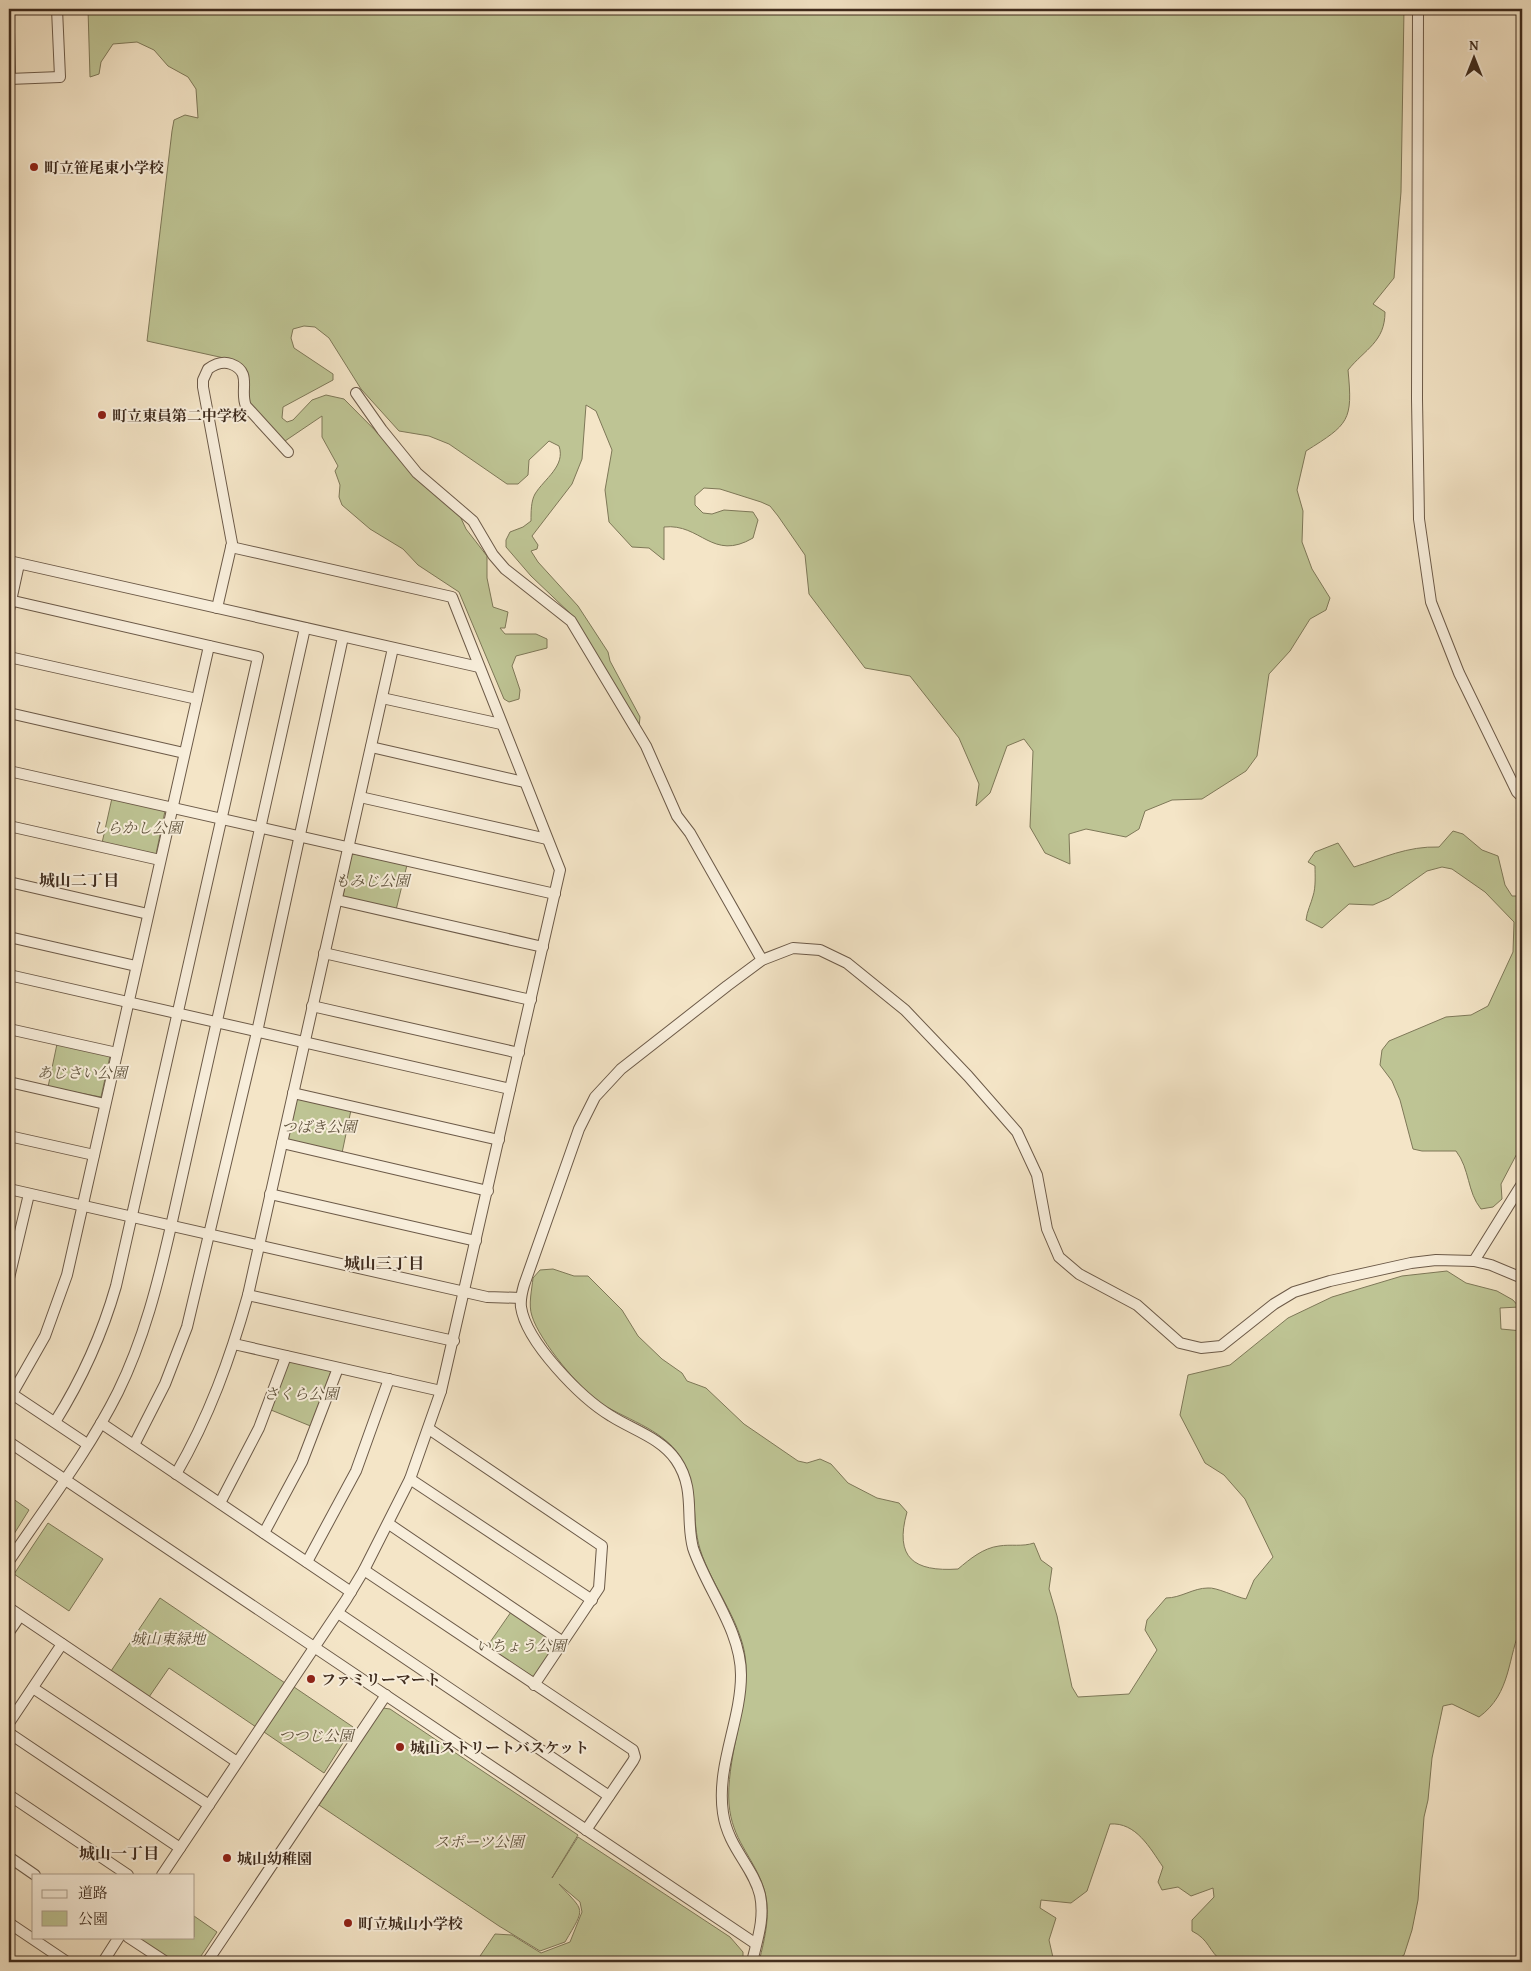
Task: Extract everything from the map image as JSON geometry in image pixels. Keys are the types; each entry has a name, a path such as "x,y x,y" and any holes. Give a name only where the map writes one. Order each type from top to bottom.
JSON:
{"street":[{"path":"9,32 10,79 60,77 57,9"},
{"path":"1418,9 1417,399 1419,519 1431,602 1459,673 1516,792 1522,797"},
{"path":"217,608 231,547 203,387 203,380 208,369 217,364 228,363 240,369 244,376 244,401 246,406 288,452"},
{"path":"356,393 417,474 473,521 493,555 505,569 572,621 646,746 677,816 690,833 762,960"},
{"path":"163,1874 338,1613 389,1524 410,1479 429,1429 454,1341 560,870 452,597 231,547"},
{"path":"55,1422 77,1384 99,1339 116,1286 258,657 9,604 14,562 479,667"},
{"path":"9,1561 101,1423 118,1391 148,1319 171,1226 305,628"},
{"path":"134,1445 165,1384 183,1338 257,1032 343,637"},
{"path":"87,1444 11,1393 37,1352 58,1304 69,1269 209,646"},
{"path":"176,1474 211,1407 234,1344 248,1295 393,648"},
{"path":"9,657 197,699"},
{"path":"382,698 502,724"},
{"path":"9,713 184,753"},
{"path":"371,747 524,782"},
{"path":"9,771 555,894"},
{"path":"360,797 547,839"},
{"path":"9,826 160,860"},
{"path":"9,882 148,914"},
{"path":"337,900 543,946"},
{"path":"9,937 136,966"},
{"path":"752,1962 762,1922 759,1894 730,1840 722,1801 723,1777 741,1683 739,1656 732,1633 693,1548 690,1538 691,1504 683,1474 675,1459 657,1441 611,1417 582,1396 535,1340 521,1309 520,1298 579,1129 595,1097 621,1069 762,960 793,948 820,950 847,963 905,1010 968,1076 1017,1132 1037,1175 1047,1229 1059,1257 1079,1274 1137,1305 1180,1343 1201,1348 1221,1346 1274,1304 1309,1287 1411,1263 1436,1260 1474,1261 1490,1265 1522,1278"},
{"path":"324,953 531,1000"},
{"path":"9,975 510,1089"},
{"path":"312,1006 519,1053"},
{"path":"9,1029 117,1053"},
{"path":"9,1082 105,1104"},
{"path":"293,1093 499,1140"},
{"path":"9,1136 94,1155"},
{"path":"282,1143 488,1191"},
{"path":"1474,1261 1522,1184"},
{"path":"9,1189 487,1297 520,1298"},
{"path":"9,1278 29,1194"},
{"path":"270,1194 476,1241"},
{"path":"248,1295 454,1341"},
{"path":"234,1344 441,1391"},
{"path":"220,1503 259,1428 286,1356"},
{"path":"264,1533 302,1462 338,1368"},
{"path":"308,1562 356,1471 389,1380"},
{"path":"101,1423 351,1592"},
{"path":"429,1429 602,1546 599,1588 534,1685"},
{"path":"9,1442 756,1944"},
{"path":"410,1479 592,1600"},
{"path":"389,1524 563,1642"},
{"path":"364,1570 633,1750 635,1757 586,1830"},
{"path":"9,1608 237,1762"},
{"path":"338,1613 609,1796"},
{"path":"9,1632 20,1616"},
{"path":"9,1723 62,1644"},
{"path":"33,1688 208,1805"},
{"path":"207,1962 386,1695"},
{"path":"9,1733 180,1848"},
{"path":"9,1795 127,1874"},
{"path":"9,1857 34,1874"},
{"path":"9,1923 66,1962"},
{"path":"103,1962 119,1938"},
{"path":"129,1938 165,1962"}],"green space":[{"path":"88,9 1404,9 1401,192 1394,278 1373,304 1385,312 1382,331 1373,344 1348,370 1350,400 1345,420 1340,427 1306,451 1297,490 1303,511 1302,542 1312,569 1330,598 1326,610 1310,619 1290,651 1269,674 1257,756 1246,771 1202,799 1172,800 1145,811 1139,829 1126,837 1086,829 1069,834 1070,864 1045,853 1030,827 1033,751 1024,739 1007,746 990,793 976,806 979,784 959,738 910,676 865,668 809,594 805,555 770,506 720,489 704,488 695,496 695,505 703,513 712,514 724,510 753,512 758,520 753,538 739,544 727,546 707,540 688,530 677,527 664,527 664,560 649,548 632,547 609,522 605,490 612,450 596,411 586,405 582,459 572,484 532,536 538,545 537,549 531,551 538,562 578,606 608,652 610,661 640,717 639,727 636,726 574,617 531,576 506,547 506,540 510,532 523,527 531,521 534,497 557,466 560,453 559,446 549,441 529,460 528,475 518,484 507,484 449,444 429,436 399,431 361,389 329,338 315,327 304,326 293,329 291,338 294,348 333,374 333,380 283,407 282,418 287,422 293,420 312,400 326,395 344,399 460,516 466,529 487,556 487,578 493,607 508,612 505,628 500,628 505,634 536,634 547,639 547,648 516,656 512,666 520,690 519,699 509,702 504,699 459,592 418,565 403,549 370,529 342,505 339,497 340,485 335,471 338,466 322,437 322,416 285,441 249,405 247,374 240,365 233,360 147,341 174,120 185,115 198,118 196,89 188,77 168,66 154,50 137,42 113,44 101,62 99,74 90,77"},
{"name":"しらかし公園","path":"112,798 165,811 156,854 102,843"},
{"path":"1453,831 1463,834 1482,850 1498,856 1505,885 1512,896 1522,896 1522,1144 1501,1184 1502,1199 1493,1207 1481,1209 1473,1195 1461,1158 1456,1151 1422,1151 1413,1149 1400,1100 1392,1081 1380,1065 1382,1050 1389,1041 1446,1017 1471,1015 1488,1006 1513,952 1514,922 1485,892 1452,869 1442,867 1427,871 1389,898 1373,905 1349,904 1322,928 1306,920 1315,881 1315,866 1308,862 1315,852 1338,843 1354,867 1416,848 1439,847"},
{"name":"もみじ公園","path":"354,854 407,865 396,910 343,896 351,855"},
{"name":"あじさい公園","path":"57,1044 110,1056 101,1097 48,1087"},
{"name":"つばき公園","path":"297,1099 351,1110 342,1153 287,1140"},
{"path":"553,1269 574,1276 588,1276 622,1310 638,1336 662,1359 682,1373 687,1381 706,1388 744,1424 798,1461 807,1463 820,1459 831,1464 848,1483 877,1498 899,1503 907,1512 903,1541 906,1551 911,1559 919,1564 930,1568 958,1569 972,1558 993,1547 1034,1543 1041,1560 1052,1568 1049,1589 1057,1616 1072,1687 1078,1697 1129,1694 1157,1650 1145,1630 1147,1620 1166,1598 1208,1588 1246,1599 1254,1580 1273,1557 1245,1499 1224,1475 1205,1463 1180,1415 1188,1375 1230,1365 1288,1318 1332,1297 1402,1276 1447,1271 1466,1283 1497,1291 1513,1300 1519,1307 1500,1308 1501,1329 1522,1331 1522,1625 1503,1686 1498,1697 1490,1707 1479,1717 1452,1704 1443,1706 1432,1758 1428,1800 1424,1817 1418,1900 1412,1930 1404,1955 1393,1962 1223,1962 1198,1934 1192,1931 1192,1920 1214,1897 1213,1888 1191,1896 1178,1887 1162,1890 1158,1882 1163,1867 1147,1845 1135,1832 1127,1827 1119,1824 1110,1824 1087,1891 1071,1903 1041,1900 1040,1908 1056,1918 1049,1940 1054,1962 759,1962 767,1924 766,1895 759,1875 738,1838 729,1804 730,1771 745,1685 745,1652 735,1622 705,1564 697,1538 691,1484 683,1462 676,1451 658,1435 602,1404 593,1397 572,1377 536,1326 530,1307 533,1278 540,1270"},
{"name":"さくら公園","path":"289,1361 331,1371 313,1427 271,1410"},
{"path":"9,1496 29,1510 9,1542"},
{"path":"48,1523 103,1559 69,1611 14,1574"},
{"name":"城山東緑地","path":"160,1598 285,1683 256,1727 169,1668 149,1697 111,1671"},
{"name":"いちょう公園","path":"511,1612 555,1642 555,1646 534,1677 486,1648"},
{"name":"つつじ公園","path":"294,1687 353,1727 324,1773 264,1732"},
{"name":"スポーツ公園","path":"383,1708 390,1709 578,1835 552,1878 578,1837 730,1937 743,1952 743,1962 476,1962 495,1934 512,1935 541,1953 570,1942 582,1912 580,1902 559,1884 578,1906 580,1910 579,1915 565,1942 540,1951 499,1926 319,1805"},
{"path":"195,1917 217,1932 197,1962 174,1962 138,1938 195,1938"}],"place":[{"name":"町立笹尾東小学校","path":"34,167"},
{"name":"町立東員第二中学校","path":"102,415"},
{"name":"ファミリーマート","path":"311,1679"},
{"name":"城山ストリートバスケット","path":"400,1747"},
{"name":"城山幼稚園","path":"227,1858"},
{"name":"町立城山小学校","path":"348,1923"}],"district":[{"name":"城山二丁目","path":"79,880"},
{"name":"城山三丁目","path":"384,1263"},
{"name":"城山一丁目","path":"119,1853"}]}
